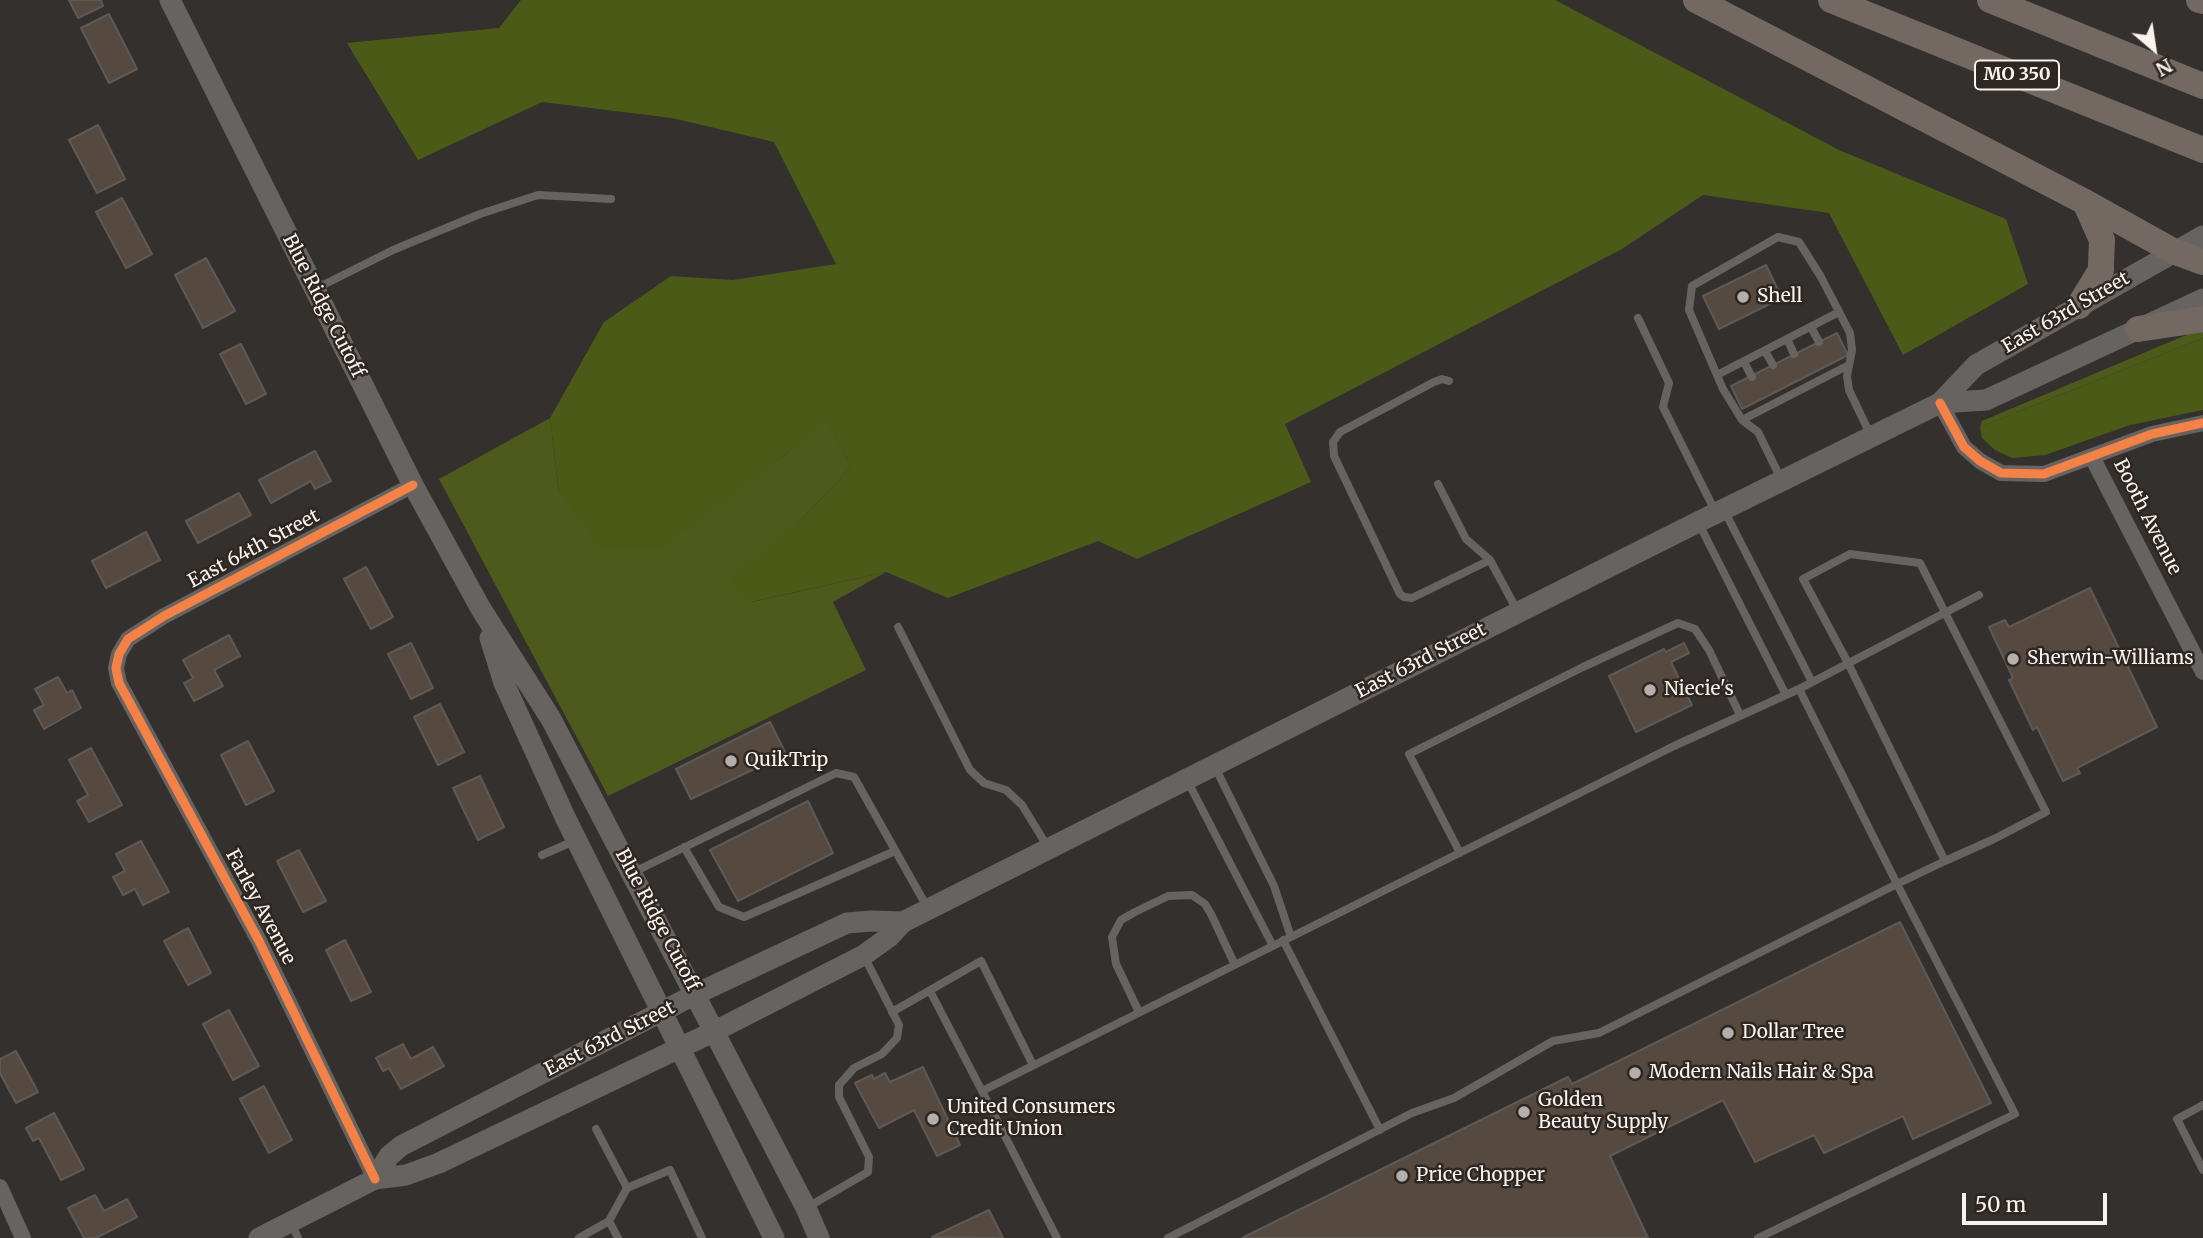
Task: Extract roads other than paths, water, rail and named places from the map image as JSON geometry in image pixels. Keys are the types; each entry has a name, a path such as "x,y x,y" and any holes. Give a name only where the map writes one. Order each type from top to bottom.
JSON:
{"highway":[{"path":"1696,0 2174,251 2203,262"},
{"name":"MO 350","path":"1831,0 2203,150"},
{"path":"1990,0 2203,86"},
{"path":"2079,306 2101,270 2102,240 2085,202"},
{"path":"2138,329 2203,319"}],"main road":[{"name":"Blue Ridge Cutoff","path":"170,0 413,485 481,609 551,719 696,994 819,1238"},
{"name":"East 63rd Street","path":"259,1238 294,1230 375,1179 406,1175 439,1163 715,1031 864,955 889,937 903,922 1712,514 1941,403 1976,365 2203,236"},
{"name":"East 63rd Street","path":"1941,403 1986,400 2203,299"},
{"name":"Blue Ridge Cutoff","path":"481,609 504,682 577,839 774,1238"},
{"name":"East 63rd Street","path":"375,1179 389,1156 401,1146 696,994 847,923 903,922"}],"street":[{"path":"1941,403 1964,447 1980,461 2001,473 2045,474 2151,434 2203,423"},
{"name":"Booth Avenue","path":"2092,457 2203,672"},
{"name":"East 64th Street","path":"119,654 128,639 164,616 413,485"},
{"name":"Farley Avenue","path":"119,654 116,668 119,683 259,942 375,1179"},
{"path":"0,1187 23,1238"}],"lane":[{"path":"315,289 393,250 480,214 538,195 611,199"},
{"path":"1782,480 1758,432 1742,420 1717,375 1689,310 1692,286 1778,237 1799,242 1850,333 1852,350 1847,376 1849,390 1871,437"},
{"path":"1717,375 1839,312"},
{"path":"1639,318 1670,383 1663,407 1712,514 1786,695"},
{"path":"1811,327 1819,342"},
{"path":"1787,339 1794,354"},
{"path":"1765,351 1773,365"},
{"path":"1744,362 1752,377"},
{"path":"1742,420 1786,392 1810,385 1832,369 1849,365"},
{"path":"1805,377 1810,385"},
{"path":"1449,381 1442,379 1434,382 1340,432 1333,442 1334,456 1404,597 1412,598 1490,560"},
{"path":"1438,484 1466,539 1490,560 1518,612"},
{"path":"1712,514 1812,682"},
{"path":"1168,1238 1412,1113 1454,1098 1553,1041 1599,1033 2046,812 1920,563 1850,554 1803,579 1848,663 1945,861"},
{"path":"982,1091 1740,715 1799,689 1979,595"},
{"path":"1460,853 1409,754 1583,667 1678,623 1695,629 1702,639 1740,715"},
{"path":"898,627 970,770 984,783 1006,790 1022,805 1049,849"},
{"path":"1758,1238 2015,1114 1799,689"},
{"path":"1214,765 1274,886 1287,939 1380,1130"},
{"path":"632,873 836,773 854,777 929,909"},
{"path":"1187,779 1273,946"},
{"path":"542,855 577,839"},
{"path":"684,847 719,907 744,917 895,851"},
{"path":"1139,1012 1116,964 1112,937 1121,920 1135,912 1168,896 1192,895 1205,904 1235,965"},
{"path":"806,1208 868,1172 869,1157 839,1097 839,1085 854,1068 882,1054 897,1038 899,1025 864,955"},
{"path":"892,1012 981,961 1034,1065"},
{"path":"930,991 1057,1238"},
{"path":"2203,1105 2177,1119 2203,1170"},
{"path":"596,1129 627,1188"},
{"path":"579,1238 609,1221 627,1188 670,1170 702,1238"},
{"path":"609,1221 618,1238"}],"place":[{"name":"Shell","path":"1743,297"},
{"name":"Sherwin-Williams","path":"2013,659"},
{"name":"Niecie's","path":"1650,690"},
{"name":"QuikTrip","path":"731,761"},
{"name":"Dollar Tree","path":"1728,1033"},
{"name":"Modern Nails Hair & Spa","path":"1635,1073"},
{"name":"Golden Beauty Supply","path":"1524,1112"},
{"name":"United Consumers Credit Union","path":"933,1119"},
{"name":"Price Chopper","path":"1402,1176"}]}
